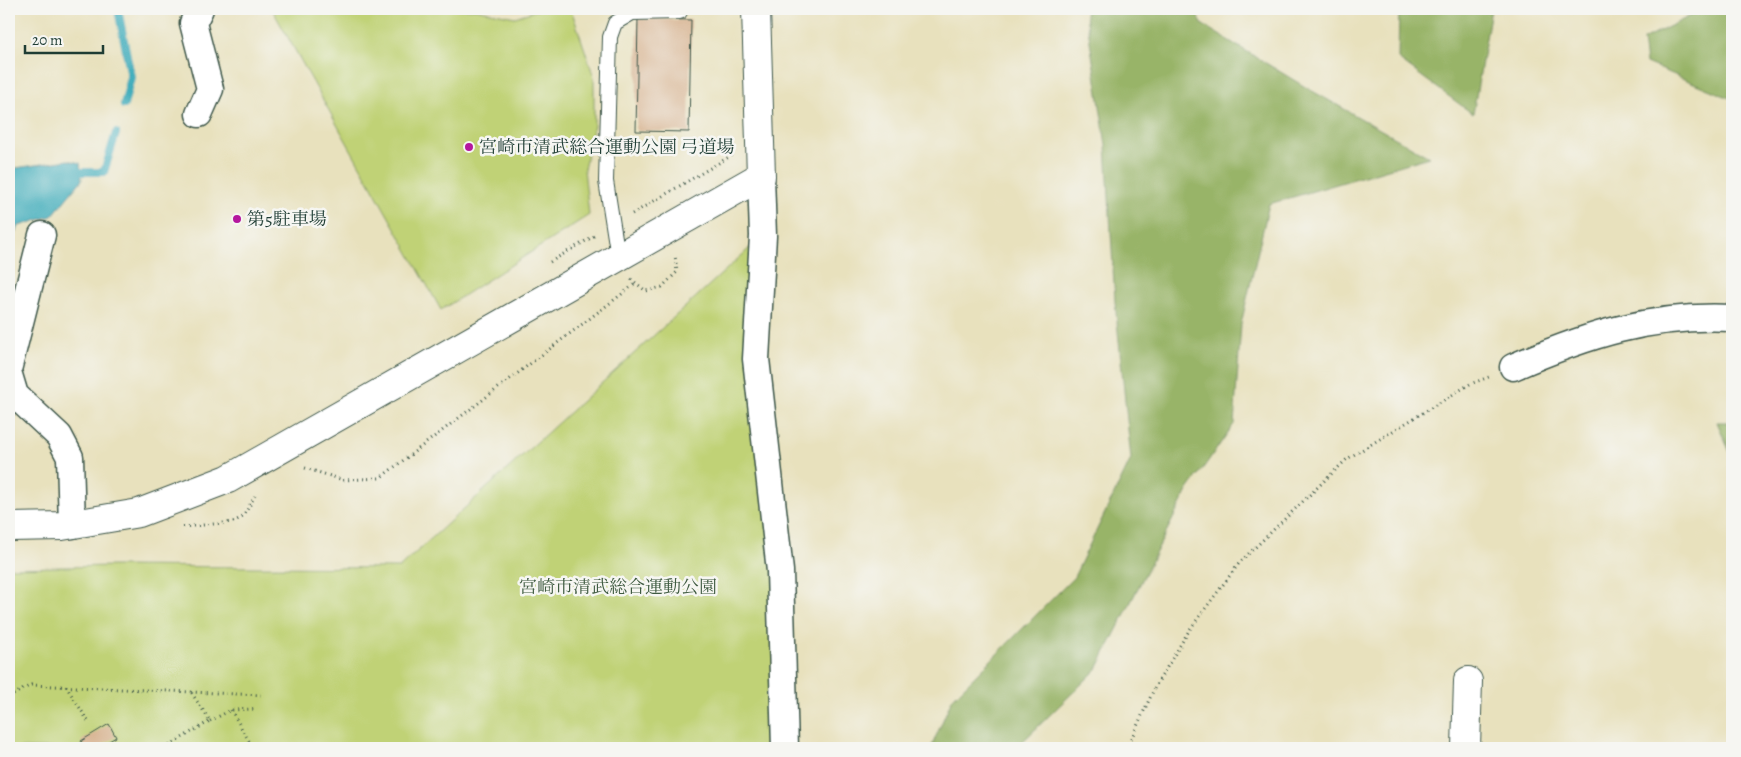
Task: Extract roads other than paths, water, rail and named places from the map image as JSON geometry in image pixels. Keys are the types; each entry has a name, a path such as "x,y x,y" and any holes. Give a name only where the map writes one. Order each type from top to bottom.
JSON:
{"street":[{"path":"199,114 210,89 193,23 200,9"},
{"path":"756,9 762,236 756,359 780,571 785,748"},
{"path":"9,527 72,525 139,513 228,479 761,176"},
{"path":"9,366 42,235"},
{"path":"1513,367 1566,344 1646,322 1732,318"},
{"path":"9,375 15,395 59,436 70,458 72,525"},
{"path":"1466,748 1468,681"}],"lane":[{"path":"618,257 606,181 610,37 615,23 632,13 680,12"}],"water":[{"path":"68,160 80,163 82,180 52,216 19,226 9,244 9,169"}],"waterway":[{"path":"118,9 131,77 124,105"},
{"path":"77,172 104,172 116,133"}],"place":[{"name":"宮崎市清武総合運動公園 弓道場","path":"469,147"},
{"name":"第5駐車場","path":"237,219"}],"park label":[{"name":"宮崎市清武総合運動公園","path":"618,587"}]}
